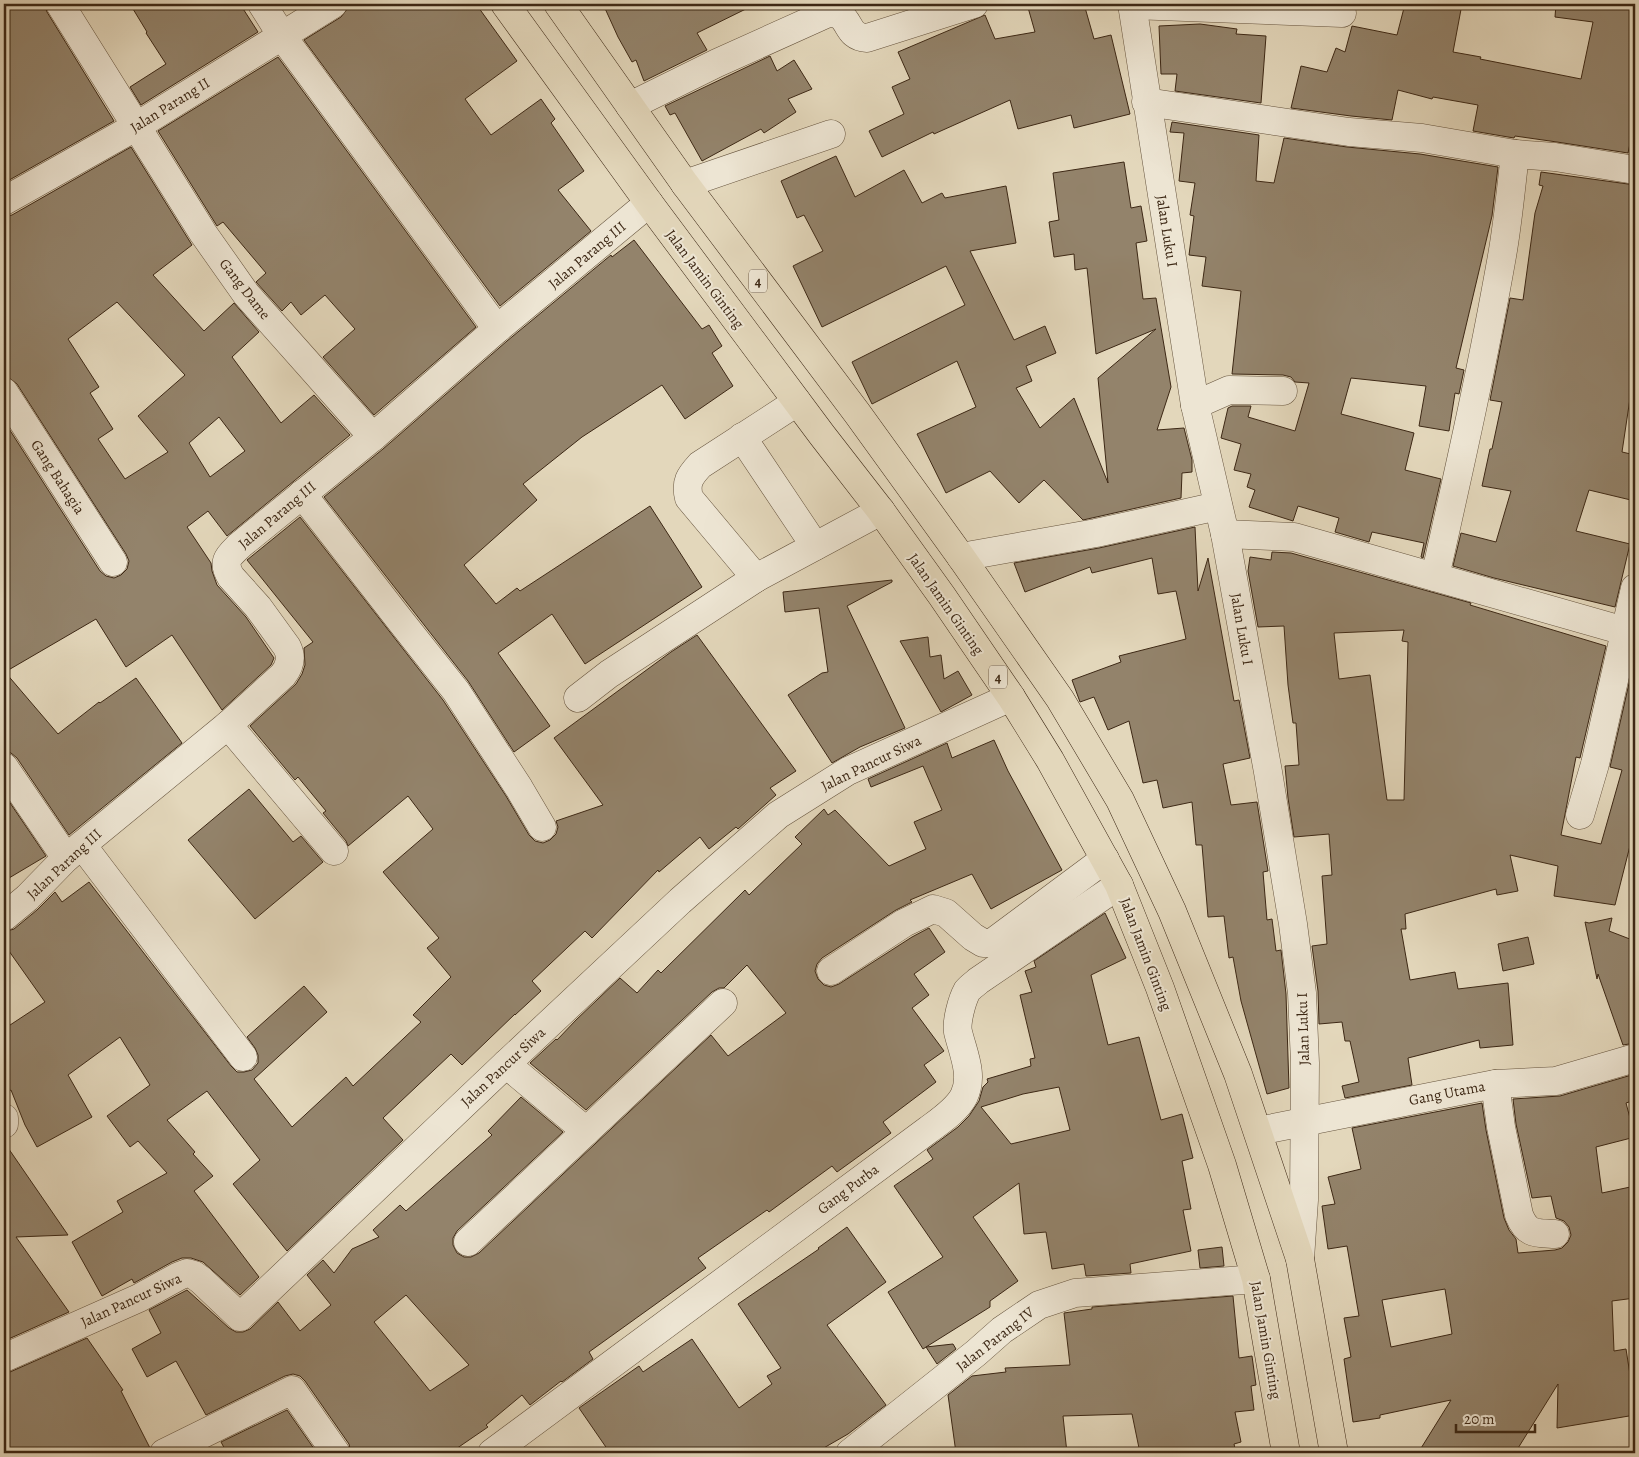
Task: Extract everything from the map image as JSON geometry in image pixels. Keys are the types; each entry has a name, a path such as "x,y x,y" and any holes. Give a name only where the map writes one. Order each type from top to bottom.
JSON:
{"highway":[{"name":"Jalan Jamin Ginting","path":"505,4 648,203 881,511 1011,697 1050,760 1105,859 1119,885 1160,988 1222,1165 1256,1279 1286,1453"},
{"name":"4","path":"558,4 685,184 857,413 961,557 1060,699 1120,800 1172,911 1238,1074 1300,1259 1334,1453"}],"street":[{"name":"Gang Dame","path":"60,4 203,233 246,294 373,437"},
{"path":"262,4 282,36 497,329"},
{"name":"Jalan Parang II","path":"4,201 137,126 333,4"},
{"path":"630,106 717,63 828,13 836,12 841,14 853,33 859,38 867,38 974,4"},
{"path":"1132,5 1342,13"},
{"name":"Jalan Luku I","path":"1132,5 1194,405 1225,534 1293,924 1302,993 1305,1063 1304,1200 1300,1259"},
{"path":"1146,102 1349,132 1422,138 1515,154 1555,157 1635,170"},
{"path":"685,184 831,134"},
{"path":"1435,577 1487,335 1502,254 1515,154"},
{"name":"Jalan Parang III","path":"4,917 27,898 74,852 228,725 288,669 290,662 287,647 258,607 227,571 228,557 373,437 497,329 648,203"},
{"path":"1194,405 1229,390 1283,391"},
{"name":"Gang Bahagia","path":"4,392 113,562"},
{"path":"756,578 689,498 686,488 692,473 700,465 798,402"},
{"path":"742,437 815,546"},
{"path":"302,494 456,691 542,827"},
{"path":"961,557 1096,533 1218,506"},
{"path":"578,698 609,674 756,578 881,511"},
{"path":"1225,534 1294,537 1630,633"},
{"path":"1580,815 1630,633 1635,588"},
{"name":"Jalan Pancur Siwa","path":"4,1358 139,1298 171,1280 187,1274 194,1275 201,1280 240,1317 680,901 778,815 848,771 1011,697"},
{"path":"228,725 334,851"},
{"path":"4,767 243,1057"},
{"path":"831,971 904,923 933,909 946,913 973,937 983,943 992,943 1105,859"},
{"name":"Gang Purba","path":"492,1453 928,1130 954,1108 964,1096 968,1079 965,1053 958,1030 958,1022 968,991 978,981 1119,885"},
{"path":"468,1242 723,1003"},
{"name":"Gang Utama","path":"1258,1131 1495,1084 1556,1081 1635,1058"},
{"path":"506,1064 586,1131"},
{"path":"1495,1084 1501,1127 1523,1225 1534,1233 1555,1234"},
{"path":"4,1118 4,1124"},
{"name":"Jalan Parang IV","path":"850,1453 976,1353 1002,1330 1039,1305 1075,1294 1256,1279"},
{"path":"164,1453 292,1390 336,1453"}],"building":[{"path":"4,4 44,4 47,12 114,121 4,183"},
{"path":"130,4 240,4 258,32 141,105 130,87 166,64"},
{"path":"351,4 476,4 517,61 465,99 491,135 541,99 555,119 551,123 584,171 558,190 591,231 500,306 304,40 341,17"},
{"path":"603,4 756,4 697,33 707,50 644,81 636,60 632,62"},
{"path":"1027,4 1084,4 1094,39 1111,35 1130,114 1074,128 1071,115 1018,129 1010,100 934,134 933,132 882,157 869,131 904,114 892,87 910,79 898,52 985,15 995,39 1035,32"},
{"path":"1405,4 1462,4 1453,52 1581,79 1593,22 1555,17 1556,4 1635,4 1635,120 1628,153 1473,131 1478,105 1433,97 1432,99 1398,90 1392,120 1291,108 1301,66 1327,72 1336,48 1345,52 1352,26 1397,35"},
{"path":"1200,24 1237,29 1236,34 1266,36 1261,103 1175,91 1177,74 1161,74 1159,26"},
{"path":"770,56 777,71 794,60 812,89 788,99 796,112 764,133 761,129 702,161 675,113 670,115 665,106"},
{"path":"278,57 476,327 374,415 323,357 355,329 325,295 301,315 291,302 282,311 256,282 266,273 223,222 217,226 158,131"},
{"path":"1172,122 1259,135 1256,181 1274,183 1284,138 1347,147 1420,154 1498,167 1492,216 1456,368 1464,370 1459,394 1455,393 1449,431 1419,426 1426,386 1351,378 1341,414 1414,433 1405,470 1441,479 1423,558 1421,557 1424,543 1372,532 1369,542 1335,532 1339,518 1298,506 1293,521 1249,507 1255,490 1247,487 1251,474 1234,470 1241,444 1221,438 1228,408 1232,406 1251,406 1248,417 1295,431 1309,383 1295,382 1291,377 1283,375 1232,374 1241,291 1202,286 1206,257 1189,255 1194,216 1190,215 1195,183 1179,181 1184,133 1170,132"},
{"path":"131,147 192,245 153,275 204,331 234,303 259,332 232,357 281,423 314,395 350,435 227,536 208,511 187,527 211,563 217,585 246,617 274,658 271,665 222,710 172,635 126,667 96,619 5,672 58,734 99,702 136,678 182,743 69,835 17,758 11,753 4,752 4,421 100,571 106,576 114,578 121,575 127,569 129,561 17,384 9,378 4,369 4,217 12,215","holes":["117,302 185,375 138,416 168,452 125,479 98,439 113,429 90,393 99,387 68,339","219,417 245,451 210,477 189,443"]},
{"path":"836,156 855,197 904,170 922,203 942,193 945,198 1006,186 1016,243 970,251 1014,340 1045,326 1056,353 1026,366 1032,381 1016,388 1040,428 1074,398 1108,483 1098,378 1156,329 1096,354 1087,268 1075,270 1074,254 1054,257 1049,222 1059,220 1053,173 1124,162 1131,208 1141,206 1147,241 1136,243 1143,299 1156,298 1171,387 1157,430 1184,428 1192,460 1192,472 1182,473 1181,498 1083,520 1044,480 1019,503 990,471 946,493 917,434 976,407 957,361 872,404 852,362 965,305 946,266 822,327 793,266 823,251 804,215 797,218 781,181"},
{"path":"1541,172 1635,185 1635,386 1632,385 1622,452 1635,455 1635,501 1589,490 1576,531 1630,544 1615,607 1494,578 1453,566 1461,533 1496,542 1511,491 1482,486 1502,402 1490,400 1510,298 1523,300 1535,213 1543,186 1539,185"},
{"path":"634,240 702,329 709,325 722,346 712,353 733,386 685,419 662,385 582,437 523,484 537,500 464,565 496,604 517,588 520,591 650,506 702,587 585,664 552,614 498,653 550,726 514,752 468,681 324,497 383,449 507,341 611,255 612,257"},
{"path":"300,517 443,700 506,796 529,835 535,841 543,843 550,840 556,834 558,827 556,821 603,805 554,738 697,635 796,771 770,788 776,795 738,829 736,827 709,849 700,837 659,872 658,870 592,938 585,931 532,981 541,991 462,1065 451,1054 383,1118 403,1140 287,1251 233,1184 260,1160 207,1091 167,1120 213,1176 194,1191 259,1277 240,1295 203,1262 191,1258 182,1258 134,1283 132,1279 102,1296 72,1242 123,1212 117,1201 167,1173 138,1141 130,1147 107,1116 150,1085 120,1037 68,1075 92,1117 37,1147 25,1125 11,1090 4,1093 4,1029 45,1002 4,944 4,932 14,929 55,892 62,902 89,882 237,1072 252,1070 258,1063 258,1055 247,1037 304,986 327,1012 254,1079 292,1127 346,1077 353,1086 421,1022 413,1015 451,977 427,948 439,938 383,872 433,829 408,796 348,846 323,813 326,811 298,777 295,780 250,726 296,684 305,665 304,648 313,642 247,560"},
{"path":"1195,527 1198,591 1208,558 1234,701 1239,700 1250,758 1223,764 1231,805 1257,802 1268,871 1263,872 1267,920 1272,919 1276,951 1281,950 1286,994 1289,1088 1267,1094 1241,1001 1233,957 1229,958 1224,916 1208,917 1202,845 1196,845 1192,802 1163,808 1157,780 1143,783 1129,721 1108,730 1094,697 1080,702 1072,680 1121,662 1119,656 1186,639 1176,591 1158,594 1152,558 1092,573 1090,567 1025,592 1014,563 1099,548"},
{"path":"1272,552 1291,553 1471,603 1470,605 1606,646 1580,758 1576,757 1561,835 1601,844 1622,770 1610,767 1635,657 1635,826 1615,905 1554,896 1558,866 1510,855 1518,891 1497,895 1496,889 1405,914 1406,929 1401,929 1410,980 1455,972 1458,989 1508,983 1513,1045 1480,1048 1479,1040 1408,1058 1412,1085 1345,1098 1342,1086 1359,1082 1350,1041 1345,1041 1342,1022 1319,1024 1318,991 1312,946 1327,944 1322,876 1332,875 1329,834 1294,837 1285,766 1299,765 1296,723 1293,723 1288,685 1284,626 1258,627 1248,571 1250,557 1271,560","holes":["1404,630 1402,641 1408,642 1404,800 1387,800 1370,675 1339,679 1334,633"]},
{"path":"892,580 892,582 847,606 905,728 860,747 832,763 788,695 822,673 828,672 819,608 785,612 783,592"},
{"path":"928,637 930,657 941,655 944,679 958,671 972,695 941,712 900,641"},
{"path":"994,740 1008,771 1062,870 991,909 972,874 910,900 912,902 896,910 822,958 817,964 815,971 818,979 824,985 831,987 839,984 929,928 945,952 914,974 929,995 912,1008 944,1051 924,1065 936,1082 883,1122 891,1133 837,1172 832,1166 769,1212 767,1210 698,1258 706,1268 589,1352 593,1359 530,1405 522,1395 486,1425 488,1427 450,1453 351,1453 349,1444 305,1381 300,1376 293,1374 285,1376 206,1415 176,1361 147,1377 132,1349 161,1333 149,1310 187,1290 229,1328 236,1332 250,1329 278,1302 300,1331 331,1305 307,1275 323,1260 334,1273 352,1249 379,1237 373,1230 400,1205 406,1211 492,1135 488,1131 521,1097 563,1132 457,1231 453,1238 453,1245 457,1253 464,1257 471,1257 479,1253 711,1035 728,1056 786,1013 747,965 724,988 719,988 712,992 586,1110 530,1063 557,1040 620,978 637,993 658,970 661,973 745,890 749,895 802,844 795,837 824,809 828,815 835,810 889,866 926,849 914,822 942,810 923,766 871,787 868,779 947,743 952,758","holes":["406,1295 469,1365 430,1391 374,1322"]},
{"path":"249,789 293,842 301,836 323,862 255,919 188,840"},
{"path":"4,794 46,856 4,881"},
{"path":"1105,913 1126,958 1091,975 1108,1045 1139,1037 1161,1120 1182,1114 1193,1158 1182,1161 1191,1209 1183,1210 1191,1251 1130,1264 1131,1273 1086,1276 1084,1264 1052,1269 1046,1232 1024,1234 1019,1183 973,1217 1018,1281 990,1301 990,1307 923,1349 888,1292 943,1257 894,1186 933,1159 927,1150 958,1127 969,1116 979,1101 983,1087 988,1082 987,1079 1031,1066 1030,1059 1035,1058 1020,995 1032,992 1025,971 1036,967 1034,961","holes":["1059,1087 1070,1130 1011,1144 981,1107 1023,1094"]},
{"path":"1612,918 1609,931 1635,941 1635,1043 1623,1045 1598,974 1597,979 1585,922 1589,923"},
{"path":"1528,937 1534,964 1503,971 1498,944"},
{"path":"1635,1074 1635,1100 1626,1103 1635,1137 1596,1147 1602,1193 1635,1186 1635,1298 1612,1301 1614,1351 1626,1349 1631,1381 1635,1380 1635,1415 1557,1428 1558,1384 1515,1453 1418,1453 1451,1400 1380,1415 1380,1418 1353,1422 1344,1359 1351,1357 1344,1318 1359,1316 1347,1246 1328,1249 1322,1206 1335,1204 1328,1177 1361,1169 1352,1128 1482,1103 1504,1218 1509,1230 1516,1239 1518,1253 1555,1250 1562,1248 1568,1242 1571,1235 1569,1227 1564,1221 1556,1218 1551,1196 1532,1198 1516,1124 1513,1099 1560,1096","holes":["1445,1289 1452,1334 1391,1347 1382,1300"]},
{"path":"4,1142 68,1235 16,1237 69,1312 4,1341"},
{"path":"847,1227 886,1282 827,1325 886,1405 848,1434 815,1453 610,1453 579,1408 639,1366 643,1372 692,1339 739,1408 772,1384 767,1376 781,1368 738,1304 819,1249"},
{"path":"1222,1247 1224,1266 1200,1268 1198,1250"},
{"path":"1233,1296 1239,1358 1252,1356 1256,1385 1251,1386 1254,1410 1235,1412 1241,1442 1234,1444 1236,1453 1140,1453 1132,1414 1063,1416 1067,1453 956,1453 948,1395 972,1376 1006,1372 1005,1368 1070,1365 1064,1313 1092,1309 1092,1307"},
{"path":"87,1338 123,1390 121,1391 150,1448 149,1453 4,1453 4,1373"},
{"path":"953,1344 956,1349 937,1364 926,1347"},
{"path":"287,1410 317,1453 227,1453 221,1442"}]}
